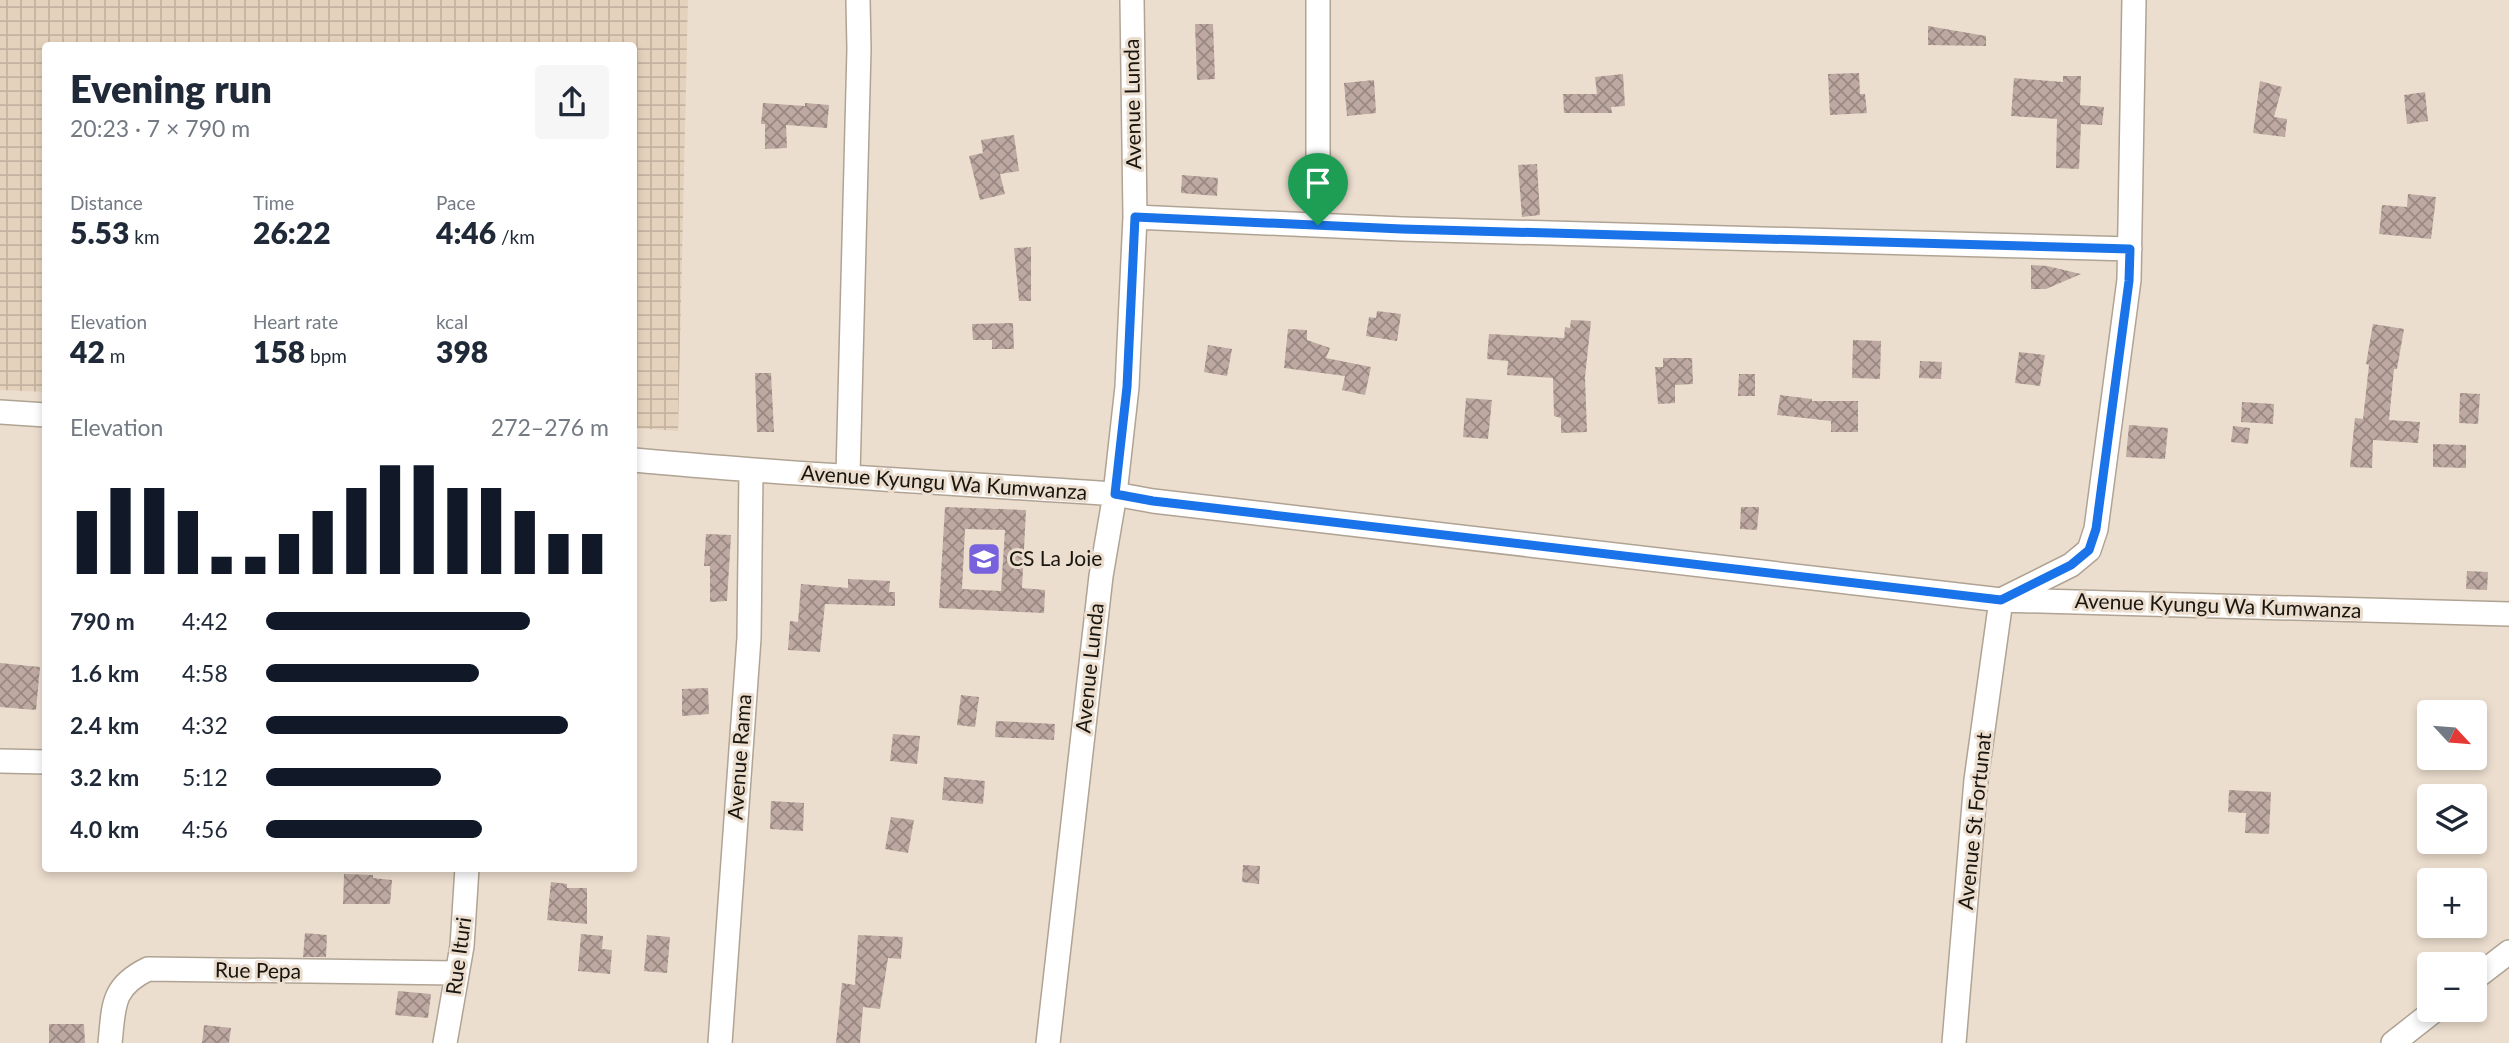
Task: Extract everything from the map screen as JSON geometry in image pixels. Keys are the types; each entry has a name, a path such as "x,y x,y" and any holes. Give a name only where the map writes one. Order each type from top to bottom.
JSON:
{"street":[{"path":"848,475 858,0"},
{"name":"Avenue Lunda","path":"1048,1043 1101,576 1115,494 1127,387 1135,217 1132,0"},
{"path":"1318,0 1318,225"},
{"path":"2001,600 2071,565 2089,550 2096,529 2129,281 2134,0"},
{"path":"1135,217 1318,225 2130,249"},
{"path":"0,412 42,415"},
{"name":"Avenue Kyungu Wa Kumwanza","path":"637,460 751,471 848,475 1115,494 1153,501 2001,600 2509,614"},
{"name":"Avenue Rama","path":"720,1043 749,638 751,471"},
{"name":"Avenue St Fortunat","path":"1954,1043 1976,780 2001,600"},
{"path":"0,761 42,762"},
{"name":"Rue Ituri","path":"445,1043 463,933 467,872"},
{"path":"2487,969 2509,951"},
{"name":"Rue Pepa","path":"110,1043 115,1001 123,986 132,977 148,969 457,972"},
{"path":"2393,1043 2420,1022"}],"shaded area":[{"path":"0,0 688,0 678,431 637,428 637,42 42,42 42,392 0,390"}],"building":[{"path":"1195,24 1213,24 1215,79 1197,80"},
{"path":"1928,26 1986,36 1986,46 1928,45"},
{"path":"1859,73 1860,94 1865,94 1867,113 1830,115 1828,74"},
{"path":"1623,74 1625,106 1611,107 1612,113 1564,113 1563,94 1597,94 1595,77"},
{"path":"2063,76 2081,76 2080,105 2104,107 2102,125 2081,124 2079,169 2056,168 2057,119 2011,116 2014,78 2063,82"},
{"path":"1374,80 1376,113 1347,116 1344,83"},
{"path":"2260,81 2282,87 2274,117 2287,119 2285,137 2253,133"},
{"path":"2425,92 2428,121 2407,124 2404,95"},
{"path":"763,103 829,105 827,128 786,125 787,148 765,149 765,124 761,124"},
{"path":"1014,135 1019,171 1000,174 1005,194 980,200 969,156 983,153 981,140"},
{"path":"1537,164 1540,215 1522,217 1518,165"},
{"path":"1182,175 1218,178 1217,196 1181,193"},
{"path":"2408,194 2436,197 2431,239 2379,234 2382,205 2407,207"},
{"path":"1031,247 1031,301 1019,301 1014,248"},
{"path":"2031,265 2081,274 2046,289 2031,289"},
{"path":"1377,311 1401,314 1397,341 1366,336 1369,317 1376,318"},
{"path":"1571,320 1591,321 1585,377 1587,432 1561,433 1561,418 1554,416 1553,378 1507,375 1508,361 1487,359 1489,334 1564,338 1565,327 1570,328"},
{"path":"1013,323 1014,349 992,349 992,340 973,340 972,324"},
{"path":"2373,324 2404,329 2397,369 2394,369 2389,420 2420,422 2418,443 2373,440 2372,468 2350,467 2355,418 2363,419 2369,365 2366,364"},
{"path":"1288,329 1307,330 1307,340 1330,348 1326,358 1371,367 1365,395 1342,390 1345,376 1284,368"},
{"path":"1853,340 1881,341 1880,379 1852,378"},
{"path":"1208,345 1232,349 1227,376 1204,372"},
{"path":"2019,352 2045,355 2040,386 2015,383"},
{"path":"1663,358 1692,358 1693,384 1675,385 1675,403 1658,404 1655,367 1663,367"},
{"path":"1920,361 1942,362 1941,379 1919,378"},
{"path":"755,373 771,373 774,432 757,432"},
{"path":"1739,374 1755,374 1755,396 1738,396"},
{"path":"2460,393 2480,394 2478,424 2459,423"},
{"path":"1780,395 1812,401 1858,401 1858,432 1831,432 1831,421 1777,415"},
{"path":"1466,398 1492,400 1488,439 1463,437"},
{"path":"2242,402 2274,404 2273,424 2241,422"},
{"path":"2129,425 2168,428 2165,459 2126,457"},
{"path":"2233,426 2250,428 2248,444 2231,442"},
{"path":"2433,444 2466,445 2466,468 2433,467"},
{"path":"945,507 1026,510 1022,588 1045,590 1044,613 939,608","holes":["965,529 1005,530 1001,591 962,589"]},
{"path":"1741,507 1759,507 1757,530 1740,529"},
{"path":"706,534 731,535 727,601 710,602 710,566 704,566"},
{"path":"2467,571 2488,572 2487,590 2466,589"},
{"path":"848,579 890,581 889,592 895,592 895,606 825,604 820,652 788,650 790,621 798,622 801,584 848,588"},
{"path":"0,663 40,667 36,710 0,707"},
{"path":"708,688 709,714 682,716 682,689"},
{"path":"961,695 979,697 975,727 957,725"},
{"path":"996,721 1055,724 1054,740 995,737"},
{"path":"893,734 920,736 917,764 890,761"},
{"path":"944,777 985,781 983,804 942,800"},
{"path":"2229,790 2271,792 2269,834 2245,833 2246,813 2228,812"},
{"path":"771,801 804,803 803,831 770,829"},
{"path":"891,817 914,820 908,853 885,849"},
{"path":"1243,865 1260,866 1259,884 1242,882"},
{"path":"344,874 373,875 373,878 392,880 390,904 343,904"},
{"path":"551,882 567,884 567,888 587,888 587,924 547,920"},
{"path":"305,933 327,935 326,957 303,957"},
{"path":"581,934 603,936 602,949 612,950 610,974 578,971"},
{"path":"647,935 670,937 667,973 644,971"},
{"path":"858,935 903,937 901,959 888,958 880,1009 863,1007 860,1043 836,1043 842,983 855,985"},
{"path":"398,991 431,994 428,1018 395,1015"},
{"path":"49,1024 84,1024 85,1043 49,1043"},
{"path":"204,1025 231,1028 229,1043 202,1043"}],"place":[{"name":"CS La Joie","path":"984,559"}],"route":[{"path":"1135,217 1318,225 2130,249 2129,281 2096,529 2089,550 2071,565 2043,581 2001,600 1153,501 1115,494 1127,387 1135,217"}]}
